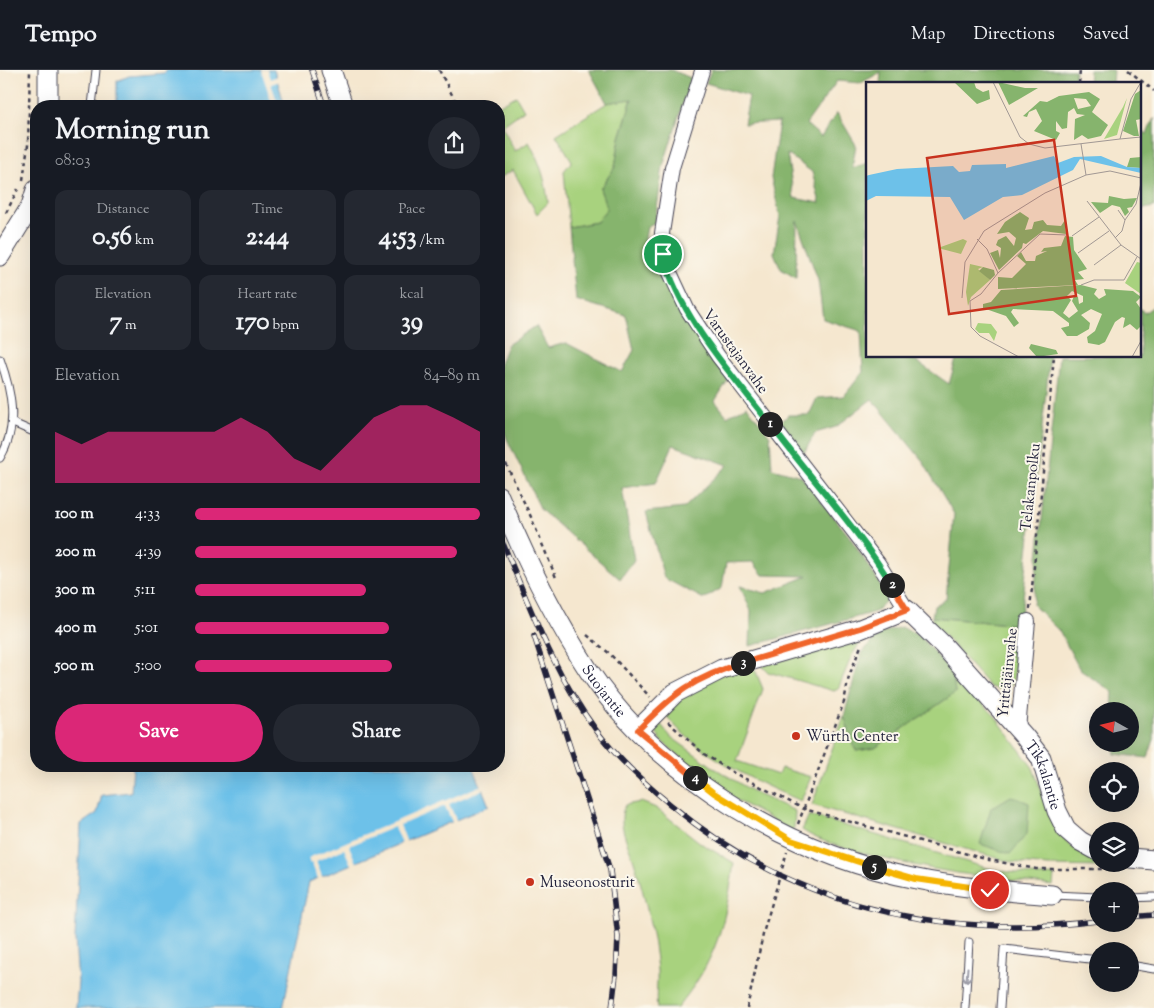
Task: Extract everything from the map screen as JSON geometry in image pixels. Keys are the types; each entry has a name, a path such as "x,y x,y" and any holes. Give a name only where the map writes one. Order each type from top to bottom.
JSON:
{"street":[{"path":"48,70 48,100"},
{"path":"331,70 341,100"},
{"name":"Varustajanvahe","path":"702,72 672,168 662,233 666,264 687,309 718,356 878,563 907,610"},
{"path":"0,256 30,208"},
{"name":"Suojantie","path":"505,509 555,615 590,672 638,730 714,793 791,840 916,879 982,889 1052,896"},
{"path":"638,730 675,693 722,669 860,628 907,610"},
{"name":"Tikkalantie","path":"907,610 944,645 1041,758 1057,811 1066,829 1080,841 1089,846"},
{"name":"Yrittäjäinvahe","path":"1018,729 1028,621"}],"lane":[{"path":"93,100 96,70"},
{"path":"0,360 10,385 13,423 6,448 0,458"},
{"path":"13,423 30,430"},
{"name":"Suojantie","path":"1052,896 1089,897"},
{"path":"1139,898 1154,897"},
{"path":"964,1008 969,942"},
{"path":"1000,1008 1004,949 1089,959"},
{"path":"1139,966 1154,969"}],"path":[{"path":"4,218 23,180 28,145 30,70"},
{"path":"439,70 455,100"},
{"path":"1128,70 1154,91"},
{"name":"Telakanpolku","path":"1028,621 1054,358"},
{"path":"505,462 531,517 557,580"},
{"path":"585,634 610,654 659,708 670,726 704,754 734,773 804,809 989,860 1036,869 1107,870 1128,868 1142,859"},
{"path":"804,809 844,702 850,676 862,644"},
{"path":"747,1008 764,930 791,840"}],"green space":[{"path":"589,70 671,70 691,78 663,166 655,222 647,227 644,244 656,256 664,287 728,380 715,401 727,416 747,406 770,436 772,468 801,476 849,536 889,598 875,612 750,646 751,611 740,586 765,593 808,576 763,575 753,562 726,563 722,588 704,599 664,578 646,512 684,508 728,465 673,445 656,483 622,488 634,560 620,579 541,510 505,433 505,350 507,345 536,326 548,348 566,343 622,372 634,350 626,315 576,300 569,227 597,222 607,208 600,189 615,167 620,138 632,99 607,103"},
{"path":"711,70 1075,70 1074,82 880,82 881,72 861,83 837,81 806,124 821,137 837,113 856,145 852,168 866,164 866,358 912,358 949,384 956,358 1050,358 1020,625 932,617 934,606 946,599 954,514 922,460 872,399 836,427 815,433 804,453 780,423 788,415 809,415 817,398 844,396 863,372 861,331 823,319 818,280 797,221 796,278 781,269 774,253 780,216 771,178 779,122 744,124 749,96 706,83","holes":["787,154 812,172 820,203 794,198"]},
{"path":"1089,70 1113,70 1112,82 1088,82"},
{"path":"516,96 524,110 505,124 505,102"},
{"path":"632,98 620,138 615,167 600,189 607,208 597,222 569,227 564,171 572,161 556,135 607,103"},
{"path":"1154,118 1154,207 1142,210 1142,130 1147,134"},
{"path":"505,132 515,151 529,142 539,164 546,187 548,203 537,214 513,170 505,175"},
{"path":"1154,306 1154,739 1148,758 1115,754 1115,752 1139,752 1139,702 1112,702 1113,692 1080,670 1060,632 1033,605 1059,358 1142,358 1142,310 1144,313"},
{"path":"932,617 1020,625 1013,683 1002,690 990,687 932,622"},
{"path":"901,627 919,635 953,674 955,693 875,748 856,751 844,716 861,654 879,634"},
{"path":"865,636 852,655 838,689 834,691 768,672 762,666"},
{"path":"751,667 756,672 763,689 737,761 778,775 781,768 811,777 801,801 747,776 709,754 692,741 666,715 669,707 707,678"},
{"path":"953,674 995,716 1033,768 1055,829 1074,849 1089,854 1089,867 1048,866 1011,862 812,805 844,716 856,751 875,748 955,693"},
{"path":"658,721 671,737 716,769 757,794 795,811 794,828 791,830 729,796 660,740 655,729 655,724"},
{"path":"1011,796 1029,803 1027,834 1010,854 980,844 991,808"},
{"path":"641,802 656,808 702,844 734,863 727,905 717,940 702,974 677,1008 657,1008 656,957 646,903 624,834 622,820 625,805"},
{"path":"809,815 994,870 1039,876 1054,875 1053,886 933,869 847,849 824,841 802,830"}],"water":[{"path":"166,70 274,70 283,100 117,100 117,81 129,76 165,73"},
{"path":"133,772 475,772 489,806 309,882 283,1008 76,1008 78,982 75,939 81,824 97,813 102,795 131,792"}],"pier":[{"path":"261,70 267,70 270,79 278,76 280,81 271,84 277,100 271,100"},
{"path":"482,785 484,789 449,804 457,822 453,824 445,806 400,825 407,843 402,845 394,827 349,846 357,865 352,867 344,849 316,861 323,879 319,881 312,863 310,864 308,858"}],"railway":[{"path":"312,70 322,100"},
{"path":"505,548 542,635 566,684 596,730 631,770 671,805 718,840 768,869 819,892 872,908 926,920 982,925 1040,926 1089,922"},
{"path":"534,636 610,870 618,937 612,1008"},
{"path":"1139,916 1154,915"}],"place":[{"name":"Würth Center","path":"796,736"},
{"name":"Museonosturit","path":"530,882"}],"route":[{"path":"663,254 687,309 718,356 878,563 907,610 886,620 722,669 675,693 638,730 679,766 714,793 791,840 891,873 916,879 990,890"}]}
